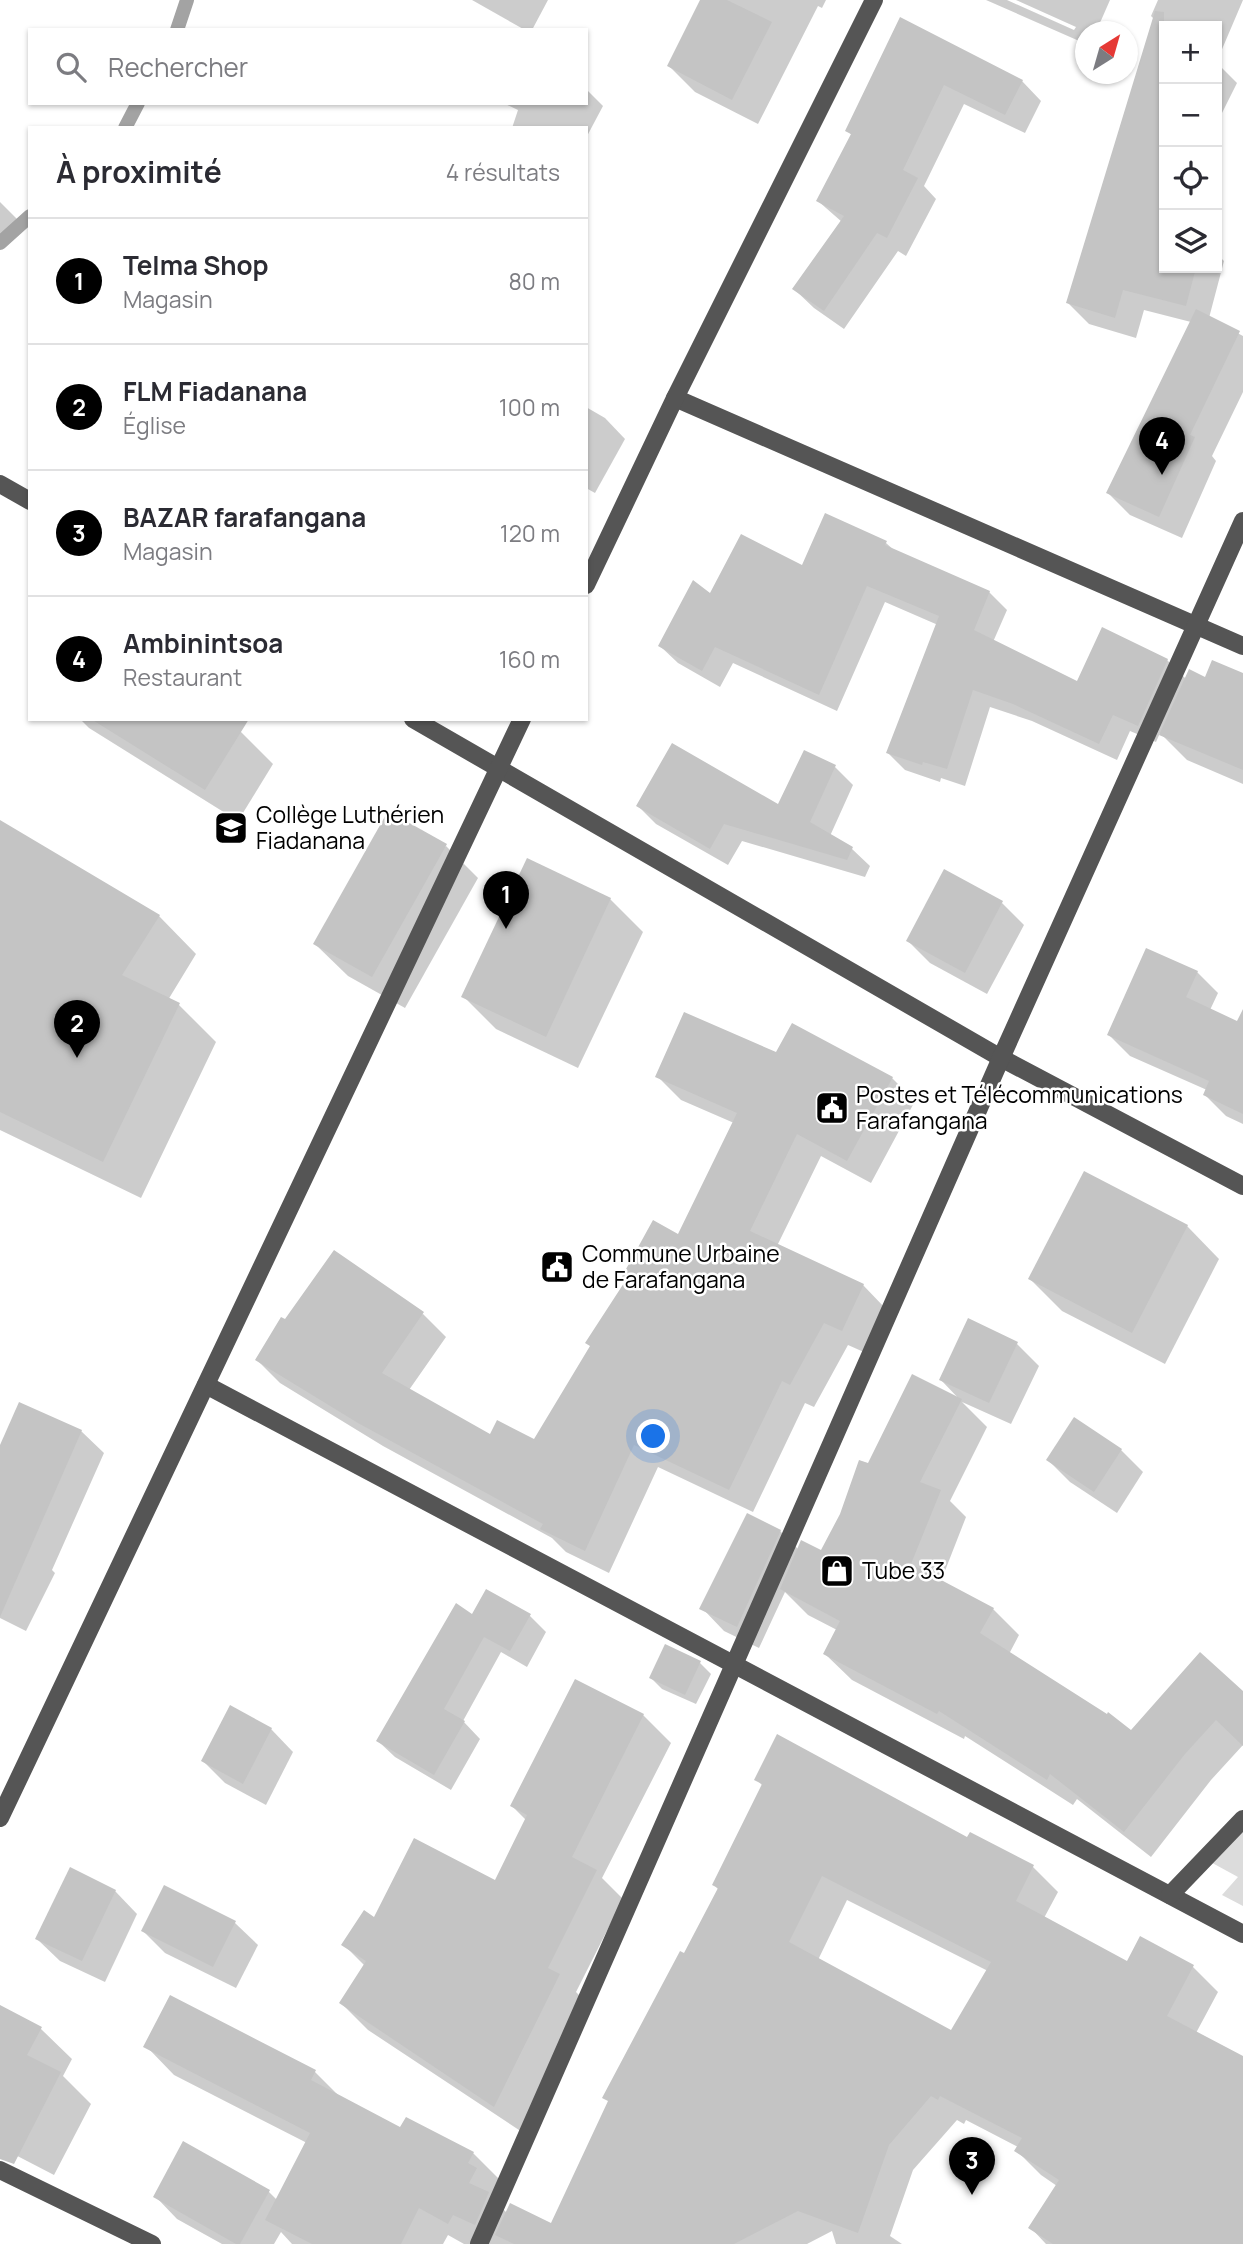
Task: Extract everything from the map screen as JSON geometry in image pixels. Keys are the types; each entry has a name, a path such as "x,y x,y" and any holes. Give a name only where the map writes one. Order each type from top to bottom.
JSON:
{"street":[{"path":"588,581 675,398 874,0"},
{"path":"675,398 1243,646"},
{"path":"0,484 28,500"},
{"path":"479,2244 1001,1058 1243,521"},
{"path":"417,721 1001,1058 1243,1186"},
{"path":"0,1818 521,721"},
{"path":"206,1385 1243,1934"},
{"path":"1170,1895 1243,1819"},
{"path":"0,2169 152,2244"}],"shaded area":[{"path":"1243,1822 1243,1906 1222,1895 1238,1877 1205,1859"}],"building":[{"path":"700,0 727,0 772,22 732,100 667,66"},
{"path":"1155,11 1164,12 1164,21 1159,21 1159,273 1195,273 1186,306 1123,290 1115,318 1066,303 1133,84 1138,84 1138,67"},
{"path":"900,17 1023,80 1005,115 944,85 903,170 918,178 887,238 877,233 824,311 792,289 844,216 816,201 851,134 845,131"},
{"path":"1196,309 1240,331 1190,435 1195,437 1159,517 1106,493"},
{"path":"825,513 887,541 885,545 990,591 974,630 1077,681 1102,627 1168,659 1138,726 1113,715 1099,744 1013,704 973,690 947,769 923,762 922,765 886,753 939,616 867,586 819,695 715,647 702,671 658,646 693,580 710,593 741,534 802,565"},
{"path":"1212,660 1243,673 1243,770 1159,735 1189,669 1205,677"},
{"path":"94,721 248,721 205,790"},
{"path":"672,743 778,804 804,750 836,765 810,822 853,847 847,860 724,824 710,849 636,806"},
{"path":"388,811 447,844 372,977 313,944"},
{"path":"0,820 160,915 122,975 180,1003 103,1162 0,1112"},
{"path":"527,858 611,898 546,1037 461,997"},
{"path":"944,869 1003,901 965,973 906,941"},
{"path":"1146,948 1198,971 1186,997 1237,1021 1243,1009 1243,1114 1203,1095 1209,1081 1107,1035"},
{"path":"684,1012 776,1052 792,1023 893,1077 847,1161 797,1134 750,1231 864,1284 842,1331 824,1323 790,1385 782,1381 729,1490 634,1445 585,1551 540,1529 543,1524 358,1423 255,1360 281,1317 285,1319 334,1250 424,1312 382,1373 490,1434 497,1420 534,1439 590,1346 585,1343 624,1283 620,1280 653,1220 678,1234 737,1113 655,1077"},
{"path":"1084,1171 1188,1225 1132,1333 1028,1279"},
{"path":"968,1318 1018,1342 989,1403 939,1380"},
{"path":"912,1374 962,1399 920,1482 941,1490 911,1564 994,1608 980,1633 1107,1714 1108,1712 1131,1730 1200,1652 1243,1691 1243,1746 1216,1720 1185,1754 1124,1832 1050,1774 1047,1780 939,1711 937,1714 823,1654 840,1621 780,1589 801,1540 821,1550 840,1514 859,1460 868,1463"},
{"path":"19,1402 82,1430 0,1617 0,1445"},
{"path":"1074,1417 1122,1449 1094,1492 1046,1460"},
{"path":"747,1513 781,1530 737,1627 699,1609"},
{"path":"486,1589 531,1614 510,1651 484,1637 444,1709 465,1721 434,1775 376,1741 456,1603 472,1614"},
{"path":"665,1644 701,1661 685,1695 649,1678"},
{"path":"575,1679 644,1714 572,1857 597,1870 548,1968 560,1974 494,2107 339,2003 366,1961 341,1945 364,1910 374,1917 414,1838 495,1880 527,1815 510,1806"},
{"path":"230,1705 272,1728 243,1784 201,1761"},
{"path":"777,1734 967,1837 970,1832 1034,1865 1016,1901 1127,1961 1140,1936 1194,1965 1167,2016 1243,2056 1243,2244 1053,2244 1028,2228 1059,2180 1014,2151 1022,2138 940,2096 938,2100 931,2096 889,2145 858,2233 798,2211 734,2244 514,2244 495,2235 510,2203 551,2223 608,2101 602,2098 680,1951 684,1953 718,1888 712,1885 762,1784 754,1780","holes":["822,1876 991,1962 951,2030 789,1942"]},
{"path":"70,1867 116,1890 82,1961 35,1939"},
{"path":"164,1885 236,1921 213,1967 141,1931"},
{"path":"170,1995 316,2070 311,2080 400,2127 406,2117 474,2152 468,2163 477,2168 469,2183 489,2192 475,2225 453,2215 448,2224 419,2208 401,2244 312,2244 265,2220 310,2133 143,2047"},
{"path":"0,2005 42,2027 27,2055 61,2072 14,2164 0,2159"},
{"path":"183,2141 270,2190 240,2244 153,2197"}],"waterway":[{"path":"178,28 187,0"},
{"path":"126,126 137,105"},
{"path":"0,243 28,218"}],"place":[{"name":"Ambinintsoa","path":"1162,475"},
{"name":"Collège Luthérien Fiadanana","path":"231,828"},
{"name":"Telma Shop","path":"506,929"},
{"name":"FLM Fiadanana","path":"77,1058"},
{"name":"Postes et Télécommunications Farafangana","path":"832,1108"},
{"name":"Commune Urbaine de Farafangana","path":"557,1267"},
{"name":"Tube 33","path":"837,1571"},
{"name":"BAZAR farafangana","path":"972,2195"}]}
